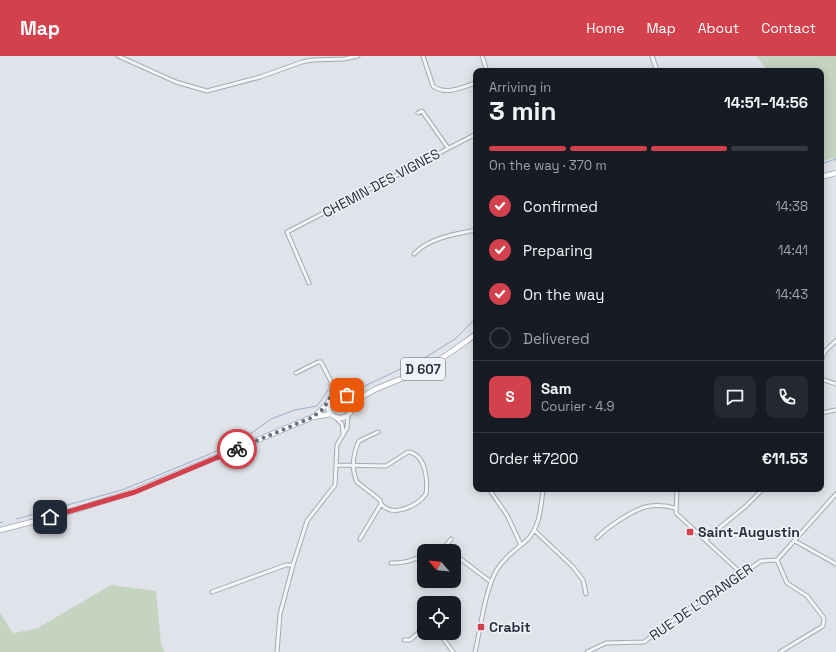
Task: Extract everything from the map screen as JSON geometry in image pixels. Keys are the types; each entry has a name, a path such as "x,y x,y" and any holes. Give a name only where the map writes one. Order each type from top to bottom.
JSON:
{"main road":[{"path":"824,176 836,174"},
{"name":"D 607","path":"352,406 366,394 419,371 443,358 473,336"},
{"path":"313,417 324,408 332,396 339,393 347,395 352,406 348,415 342,418 336,418 331,414 328,403"},
{"name":"D 607","path":"347,395 366,394"},
{"path":"0,530 63,514 135,492 313,417 331,414"}],"street":[{"path":"118,56 176,82 207,91 260,77 302,62 312,60 344,59 358,56"},
{"path":"422,56 433,86 436,88 447,92 473,84"},
{"path":"482,56 486,68"},
{"path":"652,56 656,68"},
{"path":"418,113 422,111 448,148"},
{"name":"CHEMIN DES VIGNES","path":"309,283 287,232 473,136"},
{"path":"414,254 419,248 444,237 473,231"},
{"path":"824,351 836,341"},
{"path":"296,374 318,362 321,362 331,382 339,393"},
{"path":"824,380 836,384"},
{"path":"331,382 332,396"},
{"path":"824,412 836,410"},
{"path":"277,652 280,614 293,565 308,521 335,485 337,445 347,428 348,415"},
{"path":"336,418 342,424 343,433"},
{"path":"336,465 354,465 386,466 410,452 414,454 425,468 426,491 424,496 397,511 389,510 381,504 380,500 357,482 354,465 359,441 378,432"},
{"path":"491,492 506,515 521,545"},
{"path":"475,652 491,582 503,561 521,545 534,530 539,517 543,492"},
{"path":"677,492 676,513 702,538 706,539 742,574"},
{"path":"706,539 746,506 760,492"},
{"path":"780,652 823,626 824,618 807,596 787,583 777,560 836,494"},
{"path":"360,538 381,504"},
{"path":"597,538 603,531 642,508 661,506 675,508"},
{"path":"534,530 574,567 583,580 586,594"},
{"path":"447,544 451,539"},
{"path":"795,541 836,564"},
{"path":"391,563 405,563 417,558"},
{"path":"461,559 491,582"},
{"name":"RUE DE L'ORANGER","path":"587,652 606,643 644,642 712,592 761,561 777,560"},
{"path":"212,592 286,565 293,565"},
{"path":"404,640 410,640 417,634"},
{"path":"444,640 453,652"}],"green space":[{"path":"756,56 836,56 836,163 834,158 824,161 824,68 766,68"},
{"path":"111,585 156,591 161,644 165,652 0,652 0,613 13,633 36,629"}],"waterway":[{"path":"824,163 836,159"},
{"path":"337,385 356,390 426,357 455,339 473,321"},
{"path":"16,519 122,490 210,454 246,437 271,419 295,410 317,406 328,390"}],"way so far":[{"path":"237,449 313,417 324,408 329,399 335,394 339,393 347,395"}],"place":[{"name":"Saint-Augustin","path":"690,532"},
{"name":"Crabit","path":"481,627"}],"route":[{"path":"50,517 135,492 237,449"}]}
